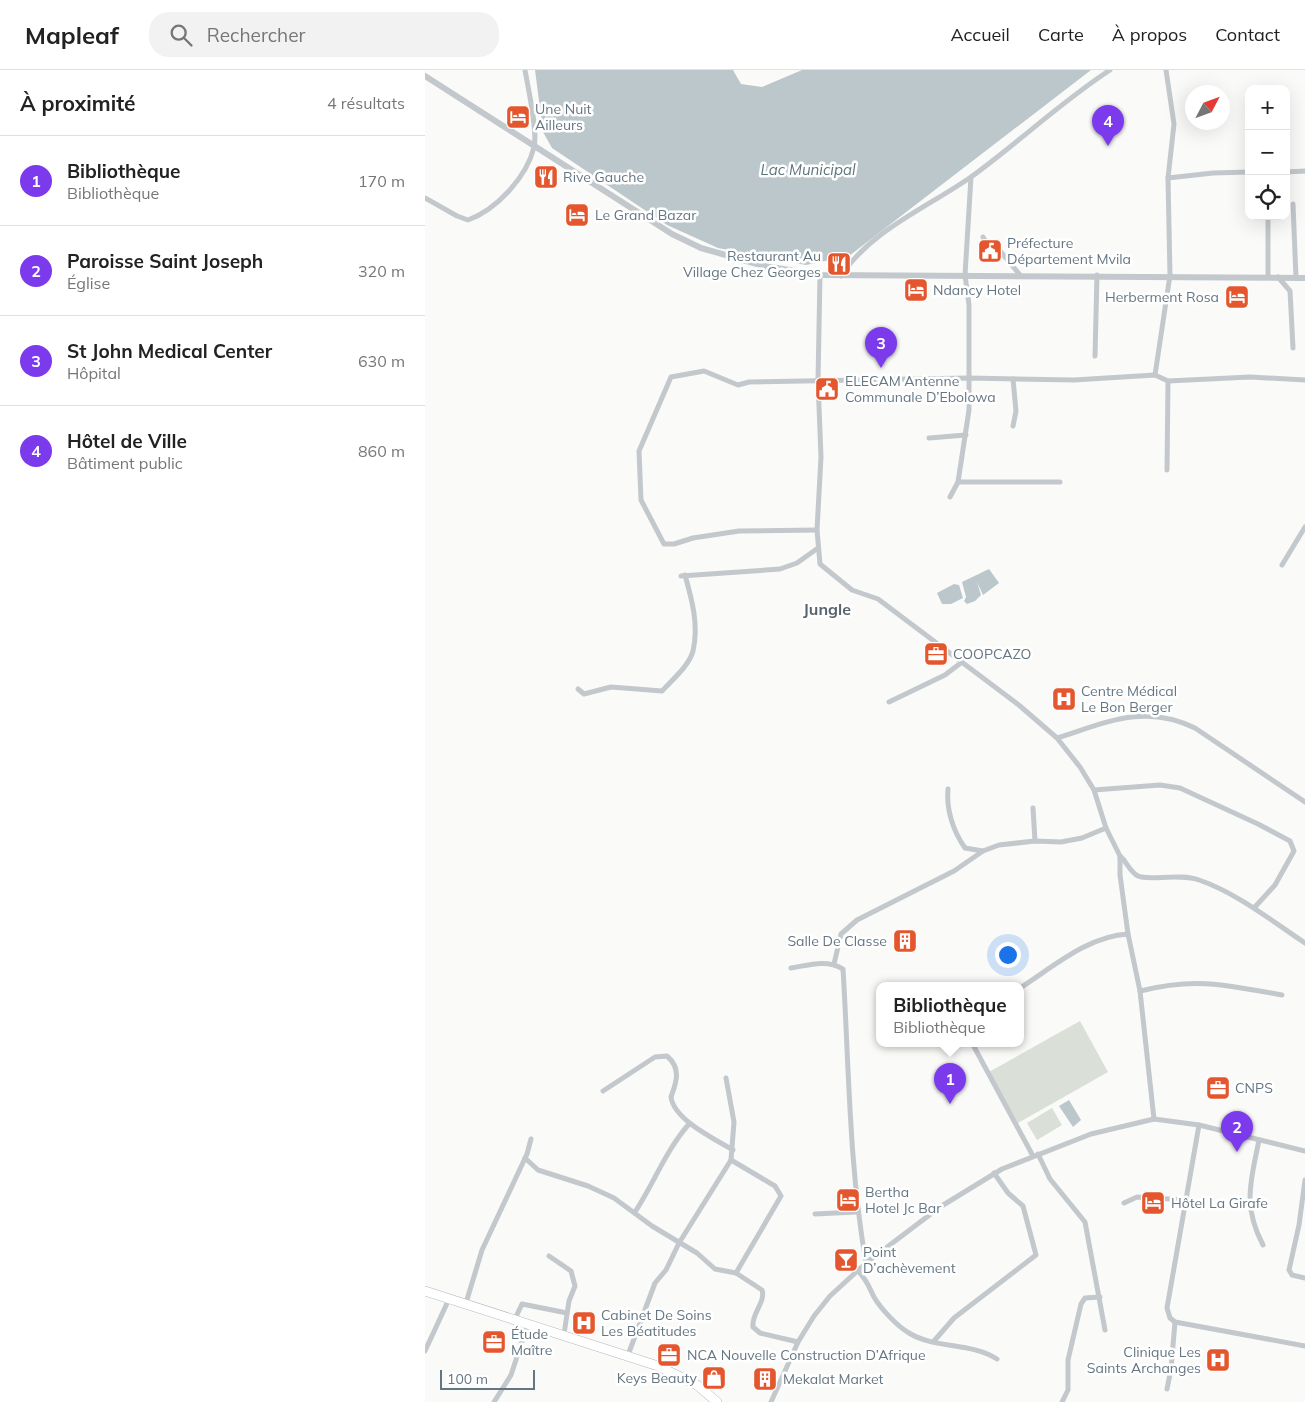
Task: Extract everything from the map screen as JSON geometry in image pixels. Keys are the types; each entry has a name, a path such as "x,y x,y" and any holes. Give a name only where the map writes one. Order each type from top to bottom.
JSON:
{"highway":[{"path":"425,1292 466,1303 514,1322 528,1323 564,1334 658,1366 697,1385 717,1402"}],"street":[{"path":"425,198 462,219 474,218 494,205 513,185 528,163 535,146 525,70"},
{"path":"840,276 856,257 885,234 971,177 1110,70"},
{"path":"1155,375 1170,275 1168,178 1174,124 1166,70"},
{"path":"425,76 689,244 764,266 820,275 840,276 1170,275 1305,278"},
{"path":"1168,178 1213,173 1245,172"},
{"path":"1290,172 1305,172"},
{"path":"950,497 958,482 969,410 969,305 965,275 971,177"},
{"path":"1293,204 1296,278"},
{"path":"1267,277 1268,220"},
{"path":"983,237 987,244 1001,252 1020,275"},
{"path":"820,275 818,381 821,457 817,548 821,564 830,574 851,590 879,599 1020,706 1057,738 1080,767 1094,790 1106,828 1120,856 1137,876 1182,876 1198,879 1254,908 1305,943"},
{"path":"1095,356 1097,275"},
{"path":"1278,276 1291,291 1293,348"},
{"path":"817,530 739,531 693,538 674,544 664,544 641,500 639,451 671,377 704,371 738,385 749,382 969,378 1074,380 1155,375 1168,381 1250,378 1305,380"},
{"path":"1013,379 1016,411 1013,426"},
{"path":"1167,470 1168,381"},
{"path":"929,438 966,435"},
{"path":"958,482 1059,482"},
{"path":"1282,565 1305,527"},
{"path":"578,689 584,694 611,688 662,691 683,668 693,652 695,614 683,575 780,569 797,563 817,548"},
{"path":"889,702 945,675 962,662"},
{"path":"1057,738 1103,722 1151,716 1179,720 1203,733 1305,802"},
{"path":"1094,790 1160,785 1180,788 1290,841 1294,851 1275,885 1254,908"},
{"path":"949,789 947,803 958,838 965,848 970,851 983,852"},
{"path":"1033,808 1035,841"},
{"path":"834,964 841,934 857,920 953,871 983,852 999,845 1035,841 1061,842 1082,838 1106,828"},
{"path":"1120,856 1120,875 1128,934 1140,991 1154,1119"},
{"path":"1024,985 1090,944 1115,935 1128,934"},
{"path":"791,968 824,963 834,964 843,969 857,1212 866,1263"},
{"path":"1140,991 1180,983 1207,982 1282,995"},
{"path":"974,1047 1050,1179 1085,1222 1093,1275 1105,1330"},
{"path":"603,1091 655,1057 667,1056 674,1062 678,1080 671,1101 689,1124 733,1150"},
{"path":"628,1355 655,1283 666,1270 679,1243 731,1160 734,1122 727,1078"},
{"path":"771,1402 798,1342 822,1305 866,1263 953,1198 994,1173 1035,1155 1106,1130 1154,1119 1199,1125 1305,1151"},
{"path":"635,1212 654,1182 674,1140 689,1124"},
{"path":"1199,1125 1167,1308 1170,1318 1175,1322 1305,1346"},
{"path":"466,1303 483,1250 525,1158 531,1139"},
{"path":"1259,1140 1249,1195 1257,1234 1263,1245"},
{"path":"525,1158 538,1170 588,1186 614,1198 679,1243 697,1253 715,1269 736,1273 763,1293 752,1320 756,1330 798,1342"},
{"path":"731,1160 775,1186 781,1196 736,1273"},
{"path":"934,1341 954,1318 1036,1255 1023,1206 1008,1192 994,1173"},
{"path":"1305,1180 1299,1225 1289,1270 1292,1275 1305,1278"},
{"path":"1124,1203 1137,1197 1185,1200"},
{"path":"815,1214 857,1212"},
{"path":"549,1256 571,1271 575,1286 567,1312 564,1334"},
{"path":"858,1271 870,1284 874,1297 903,1329 919,1338 981,1351 997,1359"},
{"path":"1062,1402 1068,1390 1068,1360 1081,1304 1085,1298 1099,1297"},
{"path":"425,1350 449,1298"},
{"path":"514,1322 521,1304 567,1312"},
{"path":"1167,1389 1171,1369 1175,1322"},
{"path":"497,1401 511,1375 528,1323"}],"shaded area":[{"path":"1080,1021 1108,1072 1018,1123 989,1072"},
{"path":"1052,1108 1062,1125 1037,1140 1027,1123"}],"water":[{"name":"Lac Municipal","path":"535,70 733,70 741,84 762,87 802,70 1091,70 849,256 806,265 718,248 667,225 552,148 543,132"},
{"path":"989,569 999,583 983,595 977,582 981,595 975,601 967,604 964,601 966,597 962,582"},
{"path":"954,584 959,585 963,598 951,604 942,604 937,593"},
{"path":"1069,1100 1081,1120 1073,1127 1059,1106"}],"place":[{"name":"Une Nuit Ailleurs","path":"518,117"},
{"name":"Hôtel de Ville","path":"1108,146"},
{"name":"Rive Gauche","path":"546,177"},
{"name":"Le Grand Bazar","path":"577,215"},
{"name":"Préfecture Département Mvila","path":"990,251"},
{"name":"Restaurant Au Village Chez Georges","path":"839,264"},
{"name":"Ndancy Hotel","path":"916,290"},
{"name":"Herberment Rosa","path":"1237,297"},
{"name":"St John Medical Center","path":"881,368"},
{"name":"ELECAM Antenne Communale D’Ebolowa","path":"827,389"},
{"name":"COOPCAZO","path":"936,654"},
{"name":"Centre Médical Le Bon Berger","path":"1064,699"},
{"name":"Salle De Classe","path":"905,941"},
{"name":"CNPS","path":"1218,1088"},
{"name":"Bibliothèque","path":"950,1104"},
{"name":"Paroisse Saint Joseph","path":"1237,1152"},
{"name":"Bertha Hotel Jc Bar","path":"848,1200"},
{"name":"Hôtel La Girafe","path":"1153,1203"},
{"name":"Point D’achèvement","path":"846,1260"},
{"name":"Cabinet De Soins Les Béatitudes","path":"584,1323"},
{"name":"Étude Maître","path":"494,1342"},
{"name":"NCA Nouvelle Construction D’Afrique","path":"669,1355"},
{"name":"Clinique Les Saints Archanges","path":"1218,1360"},
{"name":"Keys Beauty","path":"714,1378"},
{"name":"Mekalat Market","path":"765,1379"}],"district":[{"name":"Jungle","path":"827,609"}]}
